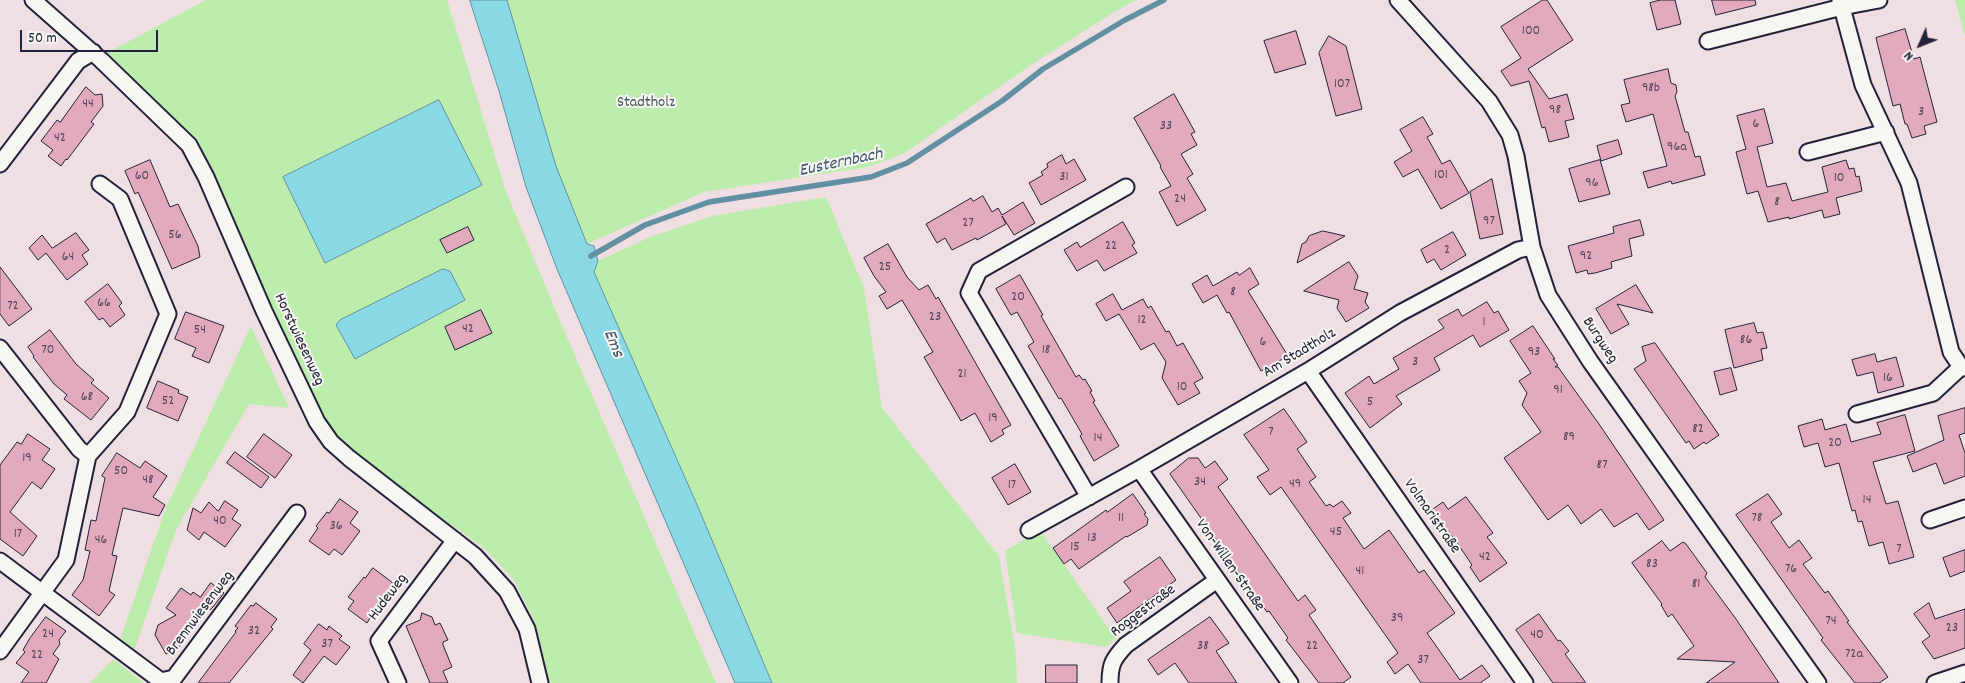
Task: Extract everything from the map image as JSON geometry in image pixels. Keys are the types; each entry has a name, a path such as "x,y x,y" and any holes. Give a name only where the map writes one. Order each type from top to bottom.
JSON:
{"street":[{"name":"Horstwiesenweg","path":"33,0 93,52 188,145 206,177 264,311 317,422 331,442 475,556 507,591 527,629 540,683"},
{"name":"Burgweg","path":"1398,0 1489,101 1510,135 1516,156 1532,247 1548,295 1590,361 1818,683"},
{"path":"1708,41 1841,3 1879,0"},
{"path":"1841,3 1862,85 1909,183 1951,352 1963,368 1933,394 1857,414"},
{"path":"0,164 78,61 93,52"},
{"path":"1808,152 1886,132"},
{"path":"0,651 66,560 88,456 127,412 168,314 120,199 100,184"},
{"path":"1089,497 969,293 980,271 1126,187"},
{"name":"Am Stadtholz","path":"1029,530 1308,371 1400,313 1518,250 1532,247"},
{"path":"0,348 79,449 88,456"},
{"name":"Volmaristraße","path":"1308,371 1525,683"},
{"name":"Von-Willen-Straße","path":"1139,469 1290,683"},
{"path":"1930,520 1965,508"},
{"name":"Brennwiesenweg","path":"0,561 161,681 174,678 297,513"},
{"name":"Hudeweg","path":"398,683 379,641 455,540"},
{"name":"Roggestraße","path":"1110,683 1110,667 1114,658 1126,645 1217,580"},
{"path":"1936,683 1965,673"}],"green space":[{"path":"206,0 447,0 505,189 716,683 550,683 536,624 514,580 484,548 352,454 322,416 268,299 226,199 197,139 105,54"},
{"name":"Stadtholz","path":"507,0 1136,0 1040,59 903,154 868,167 704,192 587,244 556,166"},
{"path":"1955,0 1965,0 1965,36"},
{"path":"826,197 864,288 882,408 999,556 1016,654 1017,683 772,683 698,507 594,272 598,261 650,237 712,216"},
{"path":"251,326 289,408 249,404 176,530 134,651 120,640 165,510"},
{"path":"1040,530 1116,639 1106,647 1017,633 1005,551"},
{"path":"113,659 144,683 90,683"}],"water":[{"name":"Ems","path":"470,0 507,0 556,166 587,244 594,246 598,261 594,272 698,507 772,683 735,683 557,269 526,187 499,91"},
{"path":"439,100 482,185 325,263 283,177"},
{"path":"443,269 450,271 465,300 355,359 336,325 340,320"}],"building":[{"path":"1543,0 1547,0 1573,40 1528,69 1549,99 1567,94 1574,119 1565,121 1569,137 1549,142 1545,127 1542,128 1529,81 1511,86 1501,71 1521,58 1501,27"},
{"path":"1661,0 1675,0 1681,24 1657,30 1650,3"},
{"path":"1712,0 1755,0 1756,5 1716,15"},
{"path":"1905,29 1914,59 1920,57 1937,122 1924,126 1926,134 1912,138 1907,124 1905,124 1900,104 1893,106 1876,38"},
{"path":"1296,31 1306,64 1275,73 1264,41"},
{"path":"1329,36 1346,46 1362,109 1336,116 1319,53"},
{"path":"1668,69 1671,83 1676,85 1677,92 1675,96 1685,132 1688,132 1695,157 1700,156 1705,175 1672,184 1671,181 1648,188 1643,172 1667,166 1653,114 1626,122 1621,105 1630,103 1624,80"},
{"path":"86,87 95,95 102,94 103,106 91,122 94,124 61,166 48,156 53,150 41,141 57,120 60,122"},
{"path":"1174,94 1195,132 1191,134 1197,145 1181,154 1193,174 1187,178 1206,210 1177,226 1159,192 1171,186 1134,118"},
{"path":"1764,109 1773,143 1757,147 1767,187 1786,183 1792,201 1828,192 1822,167 1846,160 1849,169 1854,168 1856,177 1859,176 1862,191 1836,198 1840,214 1824,218 1822,210 1789,219 1789,217 1768,222 1758,191 1747,194 1736,152 1746,149 1737,116"},
{"path":"1423,117 1433,134 1427,137 1442,164 1450,160 1469,193 1441,209 1418,169 1403,177 1394,162 1412,151 1400,130"},
{"path":"1618,140 1622,154 1601,161 1597,146"},
{"path":"1062,155 1066,164 1074,159 1086,180 1041,205 1029,183 1043,175 1041,172 1048,167 1047,164"},
{"path":"150,160 170,207 178,204 198,246 200,257 172,269 138,192 135,194 125,171"},
{"path":"1600,160 1610,194 1579,202 1569,169"},
{"path":"1492,179 1503,234 1480,239 1470,192"},
{"path":"983,196 992,212 998,208 1002,215 1023,202 1035,223 1014,235 1002,216 1006,224 977,240 976,238 952,250 945,238 937,243 926,224 971,198 973,201"},
{"path":"1640,220 1644,235 1629,239 1632,256 1611,262 1612,268 1588,274 1587,270 1576,273 1568,246 1614,233 1613,227"},
{"path":"1123,222 1135,243 1132,245 1137,253 1104,271 1097,260 1077,271 1064,250 1077,242 1080,247"},
{"path":"468,227 474,240 447,253 440,240"},
{"path":"1323,231 1345,236 1297,263 1302,244 1306,242 1309,236"},
{"path":"1453,232 1466,255 1441,270 1434,259 1427,263 1421,250"},
{"path":"76,233 89,250 82,255 88,264 67,280 46,253 38,260 29,248 42,235 52,248"},
{"path":"888,244 907,277 919,290 928,285 936,299 938,297 1011,425 1002,430 1004,434 991,442 975,413 961,421 924,357 933,352 902,300 887,309 879,296 886,292 864,258"},
{"path":"1349,262 1358,276 1354,289 1368,293 1365,302 1369,308 1346,322 1337,308 1339,300 1304,291"},
{"path":"0,267 32,309 9,326 0,314"},
{"path":"1250,268 1259,284 1248,291 1288,356 1261,371 1229,312 1227,313 1217,295 1203,303 1192,284 1207,275 1213,286 1237,272 1239,275"},
{"path":"1020,275 1076,377 1079,375 1083,380 1085,379 1092,391 1090,392 1095,401 1093,402 1119,446 1094,461 1080,436 1082,434 1028,346 1034,342 1017,312 1011,315 996,289"},
{"path":"108,284 122,303 119,306 125,315 110,327 103,318 99,320 85,302"},
{"path":"1636,285 1653,313 1617,304 1629,324 1611,334 1596,309"},
{"path":"1113,294 1122,310 1143,299 1148,308 1151,306 1166,332 1169,331 1177,346 1183,343 1203,378 1194,383 1200,393 1178,405 1162,378 1166,362 1154,343 1141,350 1119,314 1106,321 1096,304"},
{"path":"1487,302 1494,313 1498,311 1509,330 1480,347 1473,335 1434,358 1440,370 1396,396 1402,404 1370,428 1345,393 1369,376 1374,384 1399,369 1393,358 1444,328 1438,320 1458,309 1462,316"},
{"path":"481,310 492,333 455,350 445,327"},
{"path":"186,312 224,326 209,363 192,356 196,348 175,339"},
{"path":"1754,323 1757,333 1763,332 1767,348 1761,349 1763,360 1734,368 1725,330"},
{"path":"1533,326 1555,359 1553,359 1558,365 1555,367 1558,367 1599,424 1664,520 1649,530 1637,513 1614,527 1601,509 1581,524 1568,505 1548,520 1504,458 1541,432 1522,405 1527,393 1519,381 1531,373 1510,341"},
{"path":"50,330 76,364 94,380 91,383 109,398 91,420 64,399 67,395 54,384 33,357 28,347"},
{"path":"1655,343 1719,435 1706,444 1704,442 1694,449 1689,441 1686,443 1634,369 1646,361 1642,347"},
{"path":"1875,354 1877,362 1896,357 1904,386 1878,393 1873,372 1857,376 1852,360"},
{"path":"1731,368 1737,390 1720,395 1714,372"},
{"path":"158,381 179,390 178,393 188,397 178,421 147,408"},
{"path":"1965,408 1965,433 1959,435 1965,453 1965,476 1944,484 1936,463 1913,472 1907,456 1944,440 1938,416"},
{"path":"1284,409 1307,442 1297,449 1316,477 1309,482 1326,506 1330,504 1333,507 1342,501 1351,513 1343,518 1364,549 1389,530 1419,573 1424,570 1455,613 1427,633 1460,680 1482,665 1490,676 1480,683 1421,683 1408,664 1395,674 1387,662 1398,653 1281,487 1270,495 1257,477 1269,470 1244,435"},
{"path":"1905,415 1915,451 1873,462 1886,504 1898,501 1914,557 1889,564 1883,542 1869,546 1862,521 1858,522 1855,510 1852,511 1839,463 1825,467 1818,443 1804,447 1798,426 1822,419 1825,430 1846,424 1851,442 1881,434 1877,423"},
{"path":"28,434 50,449 42,460 55,469 41,489 32,482 10,512 37,536 23,556 0,539 0,465 17,442 21,444"},
{"path":"264,434 292,455 275,478 247,457"},
{"path":"235,452 269,477 261,488 227,463"},
{"path":"117,453 140,468 145,461 167,476 153,497 165,505 159,516 123,508 112,555 117,556 109,591 115,595 99,616 72,595 83,580 90,551 85,550 91,520 96,521 105,478 102,476"},
{"path":"1189,458 1198,458 1205,468 1215,461 1228,479 1218,487 1298,601 1305,595 1316,610 1309,615 1351,677 1343,683 1319,683 1286,640 1288,638 1269,611 1267,612 1170,474"},
{"path":"1015,464 1031,492 1008,505 992,478"},
{"path":"1133,494 1146,513 1144,514 1148,519 1147,525 1126,536 1079,569 1071,559 1064,564 1053,548 1106,510 1107,512"},
{"path":"1768,494 1782,514 1771,522 1789,548 1799,540 1812,558 1803,564 1825,593 1828,591 1849,621 1847,622 1888,677 1879,683 1855,683 1821,640 1823,638 1736,515"},
{"path":"1466,497 1493,533 1487,537 1507,563 1480,582 1470,567 1472,565 1464,553 1442,522 1439,524 1430,511 1443,502 1448,509"},
{"path":"340,499 358,512 350,523 360,531 342,555 334,549 329,555 309,541 318,528 316,526"},
{"path":"225,501 238,510 232,519 241,525 225,547 204,532 199,540 187,530 193,508 201,513 209,502 218,511"},
{"path":"1662,541 1670,551 1683,542 1686,544 1707,573 1705,577 1779,683 1706,683 1735,662 1677,659 1694,646 1672,614 1668,617 1662,604 1632,563"},
{"path":"1965,550 1965,571 1950,577 1943,558"},
{"path":"1160,557 1176,580 1117,623 1107,608 1131,591 1124,582"},
{"path":"373,568 397,586 381,610 375,617 372,615 367,623 348,609 354,601 348,597"},
{"path":"211,583 224,593 210,610 208,608 179,647 166,654 155,635 158,625 176,615 166,608 181,588 191,595 193,592 200,597"},
{"path":"256,603 277,619 271,627 273,629 229,683 198,683 236,632 238,628 235,626 251,605 253,606"},
{"path":"1929,603 1935,619 1965,609 1965,648 1934,659 1922,642 1930,636 1914,614"},
{"path":"422,613 432,617 435,625 440,623 448,640 443,642 443,645 452,667 443,671 448,683 430,683 406,626 420,620"},
{"path":"1539,614 1558,641 1560,640 1569,651 1565,654 1586,683 1553,683 1516,630"},
{"path":"46,617 66,631 59,640 60,644 53,654 59,659 46,683 21,683 29,672 16,663 25,652 23,650 30,638"},
{"path":"1210,617 1229,643 1216,651 1237,683 1189,683 1175,663 1158,675 1148,660"},
{"path":"319,624 327,630 329,626 342,636 339,639 350,647 336,665 324,656 303,683 293,675 311,650 304,644"},
{"path":"1046,665 1077,665 1077,683 1046,683"}],"waterway":[{"name":"Eusternbach","path":"591,256 645,225 709,202 871,177 907,163 1002,101 1043,69 1125,20 1164,0"}]}
